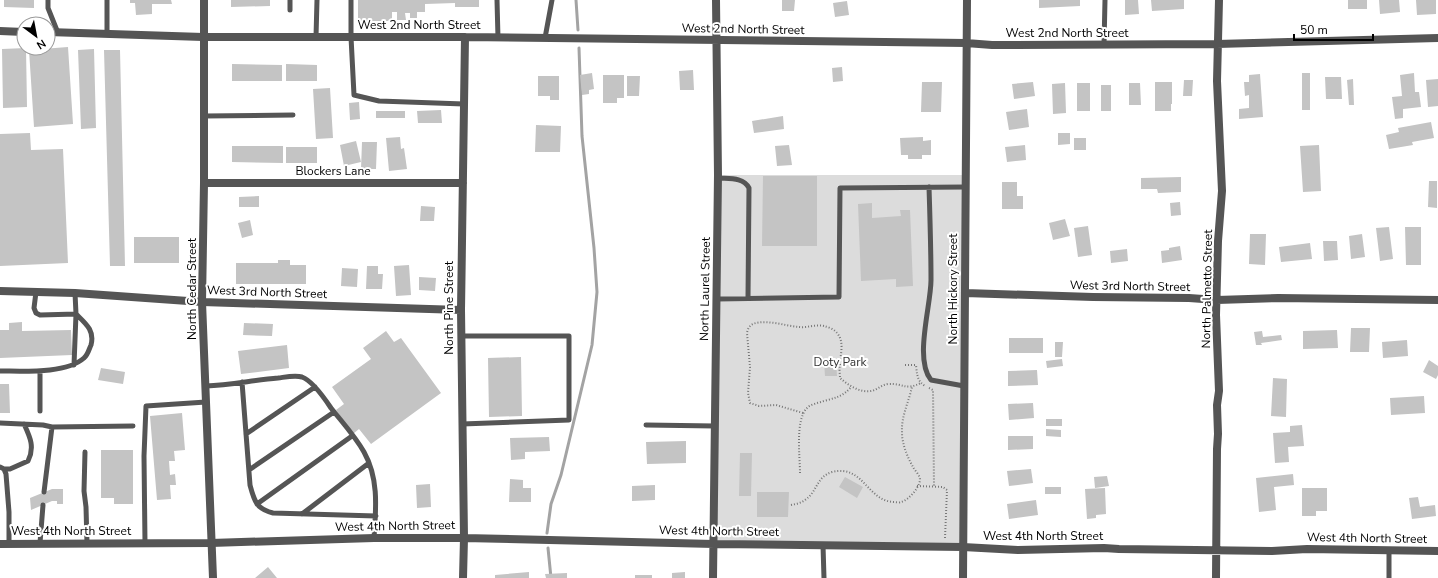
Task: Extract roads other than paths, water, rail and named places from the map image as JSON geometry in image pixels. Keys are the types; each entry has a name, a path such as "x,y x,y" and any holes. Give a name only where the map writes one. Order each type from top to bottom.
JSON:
{"street":[{"name":"North Cedar Street","path":"204,0 204,183 202,302 213,578"},
{"name":"North Laurel Street","path":"713,578 718,178 716,0"},
{"name":"North Hickory Street","path":"963,578 967,0"},
{"name":"North Palmetto Street","path":"1216,578 1217,419 1219,391 1216,316 1218,241 1222,191 1217,44 1219,0"},
{"path":"0,31 16,32"},
{"name":"West 2nd North Street","path":"58,32 203,37 465,37 966,43 992,45 1217,44 1438,38"},
{"name":"North Pine Street","path":"463,578 464,538 461,310 465,37"},
{"name":"Blockers Lane","path":"204,183 463,183"},
{"name":"West 3rd North Street","path":"0,291 75,292 202,302 461,310"},
{"name":"West 3rd North Street","path":"965,293 998,295 1189,298 1217,300 1278,298 1438,300"},
{"name":"West 4th North Street","path":"4,544 464,538 714,544 963,547 1018,550 1104,548 1272,551 1307,549 1438,551"}],"lane":[{"path":"48,0 48,8 58,32"},
{"path":"107,0 107,34"},
{"path":"290,0 290,10"},
{"path":"316,37 317,0"},
{"path":"351,0 354,95 379,101 464,104"},
{"path":"497,0 498,38"},
{"path":"545,38 552,0"},
{"path":"1104,44 1105,0"},
{"path":"204,116 293,115"},
{"path":"718,178 742,180 749,188 748,298"},
{"path":"716,298 839,297 840,188 965,187"},
{"path":"929,188 931,282 927,309 924,366 930,380 964,386"},
{"path":"0,371 40,371 74,365 85,357 88,351 92,334 87,325 76,314 40,315 36,313 34,308 36,292"},
{"path":"74,365 76,314 75,292"},
{"path":"461,336 569,336 569,420 462,424"},
{"path":"40,371 40,411"},
{"path":"206,386 293,376 302,377 310,381 364,451 369,463 376,488 374,538"},
{"path":"242,382 250,484 257,504 264,511 273,513 376,516"},
{"path":"246,434 315,387"},
{"path":"145,543 144,456 146,406 206,402"},
{"path":"249,470 334,412"},
{"path":"0,423 43,424 52,427 133,426"},
{"path":"2,468 10,469 28,461 31,455 31,439 24,424"},
{"path":"646,425 715,426"},
{"path":"44,492 52,427"},
{"path":"257,504 352,436"},
{"path":"85,452 84,491 87,543"},
{"path":"302,514 369,463"},
{"path":"2,468 6,474 9,512 4,544"},
{"path":"40,544 43,505"},
{"path":"823,545 824,578"},
{"path":"1389,550 1389,578"}],"waterway":[{"path":"576,0 578,30"},
{"path":"547,533 551,504 561,475 592,345 597,292 594,248 582,136 579,48"},
{"path":"548,548 551,578"}],"park label":[{"name":"Doty Park","path":"840,362"}]}
